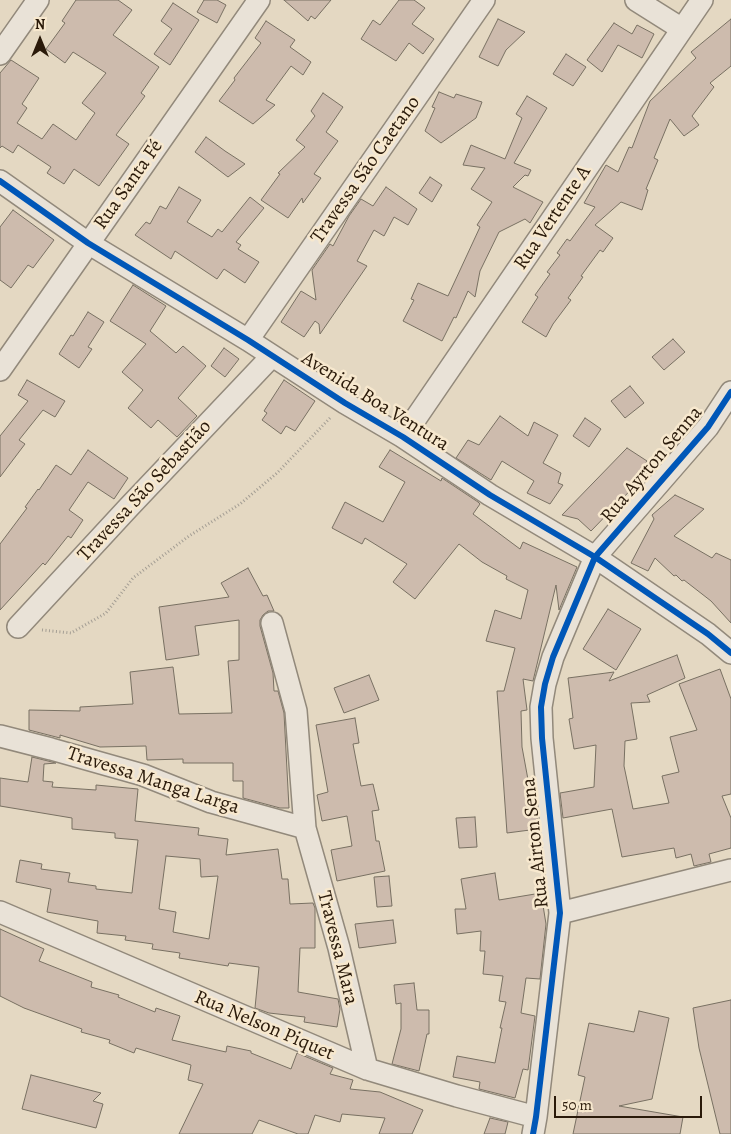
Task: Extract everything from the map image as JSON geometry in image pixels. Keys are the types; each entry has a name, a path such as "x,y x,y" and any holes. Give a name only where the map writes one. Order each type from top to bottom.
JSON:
{"street":[{"path":"0,54 38,0"},
{"name":"Rua Santa Fé","path":"0,370 259,0"},
{"name":"Travessa São Caetano","path":"248,340 484,0"},
{"path":"636,0 682,29"},
{"name":"Rua Vertente A","path":"403,437 702,0"},
{"name":"Avenida Boa Ventura","path":"0,181 88,243 403,437 490,495 596,557 708,634 731,653"},
{"name":"Travessa São Sebastião","path":"18,627 272,356"},
{"name":"Rua Ayrton Senna","path":"596,557 708,427 731,392"},
{"name":"Rua Airton Sena","path":"535,1126 560,913 542,738 541,706 544,684 553,657 596,557"},
{"name":"Travessa Mara","path":"272,623 296,711 305,828 339,948 367,1069"},
{"name":"Travessa Manga Larga","path":"0,736 143,775 210,802 305,828"},
{"path":"560,913 731,870"},
{"name":"Rua Nelson Piquet","path":"0,912 367,1069 457,1096 535,1126"}],"path":[{"path":"18,627 71,633 106,613 133,578 190,536 240,504 277,473 345,403"}],"building":[{"path":"76,0 118,0 132,10 113,35 159,67 141,93 145,96 116,135 129,144 99,186 74,169 64,184 47,173 51,167 18,145 13,153 2,146 0,148 0,73 11,60 39,78 22,104 27,108 17,123 42,139 53,124 76,140 95,113 82,103 106,73 73,52 65,63 46,49 65,23 62,21"},
{"path":"204,0 217,0 226,5 217,23 197,12"},
{"path":"284,0 331,0 315,19 311,16 308,21"},
{"path":"399,0 414,0 425,8 412,24 434,39 423,54 409,43 396,61 361,39 373,20 380,25"},
{"path":"173,3 199,20 170,65 154,54 172,29 161,21"},
{"path":"498,19 525,32 506,50 498,66 479,57"},
{"path":"731,19 731,66 710,83 714,87 692,116 699,125 684,136 670,119 654,158 658,160 646,189 648,190 642,210 621,202 595,225 613,238 603,252 600,250 581,276 583,277 568,298 571,300 546,337 522,322 538,297 535,295 550,274 547,272 560,255 557,253 567,239 570,241 595,207 584,203 606,165 618,172 629,147 632,148 650,101 696,58 691,52"},
{"path":"266,21 295,40 290,47 311,62 303,75 291,66 266,100 275,105 253,124 219,101 261,43 255,38"},
{"path":"614,23 632,34 637,25 654,34 642,58 618,45 602,72 587,60"},
{"path":"566,54 586,67 573,86 553,74"},
{"path":"439,92 454,98 456,94 482,102 476,118 441,143 425,131 435,108 432,107"},
{"path":"323,93 343,107 326,132 338,141 314,174 321,178 303,203 302,198 288,218 261,200 280,174 278,173 305,147 296,140 315,116 311,111"},
{"path":"527,96 547,108 514,163 531,170 528,176 525,175 513,187 543,202 530,223 525,219 499,232 480,271 475,297 468,291 456,318 454,317 442,341 403,321 414,300 411,299 418,283 448,296 480,227 477,225 492,202 471,189 485,168 463,165 471,145 505,159 522,118 516,114"},
{"path":"206,137 245,164 228,177 195,152"},
{"path":"430,177 442,185 432,202 419,193"},
{"path":"179,187 201,200 187,222 212,237 218,229 222,232 250,197 264,208 236,242 241,245 238,249 259,262 245,283 224,269 217,279 175,251 171,259 135,235 146,222 150,224 160,206 166,209"},
{"path":"386,187 417,209 408,225 394,217 384,236 374,230 357,261 367,266 320,334 319,324 315,321 304,337 281,322 301,291 316,300 312,270 330,244 333,246 349,216 361,199 373,206"},
{"path":"13,210 54,240 33,268 28,265 11,288 0,280 0,227"},
{"path":"133,285 166,306 150,331 176,353 183,346 206,366 178,398 197,416 177,437 158,420 151,428 128,408 143,390 122,372 146,344 110,321"},
{"path":"88,312 104,322 88,347 92,349 79,368 59,354"},
{"path":"673,339 685,352 664,370 652,357"},
{"path":"224,348 239,359 225,377 211,366"},
{"path":"27,380 65,401 55,417 43,410 19,440 25,444 0,477 0,436 28,401 18,395"},
{"path":"284,380 315,401 295,431 286,426 281,434 262,420 267,413 264,411"},
{"path":"630,386 644,403 625,418 611,401"},
{"path":"500,416 528,436 534,422 558,435 543,463 561,473 558,483 563,485 550,504 527,493 534,481 502,461 491,480 456,458 468,440 479,445"},
{"path":"585,418 601,429 589,447 573,436"},
{"path":"627,448 647,461 644,466 649,471 591,531 578,519 562,515"},
{"path":"88,450 128,478 114,499 88,482 69,510 83,520 71,538 68,536 45,565 43,563 0,610 0,544 56,465 71,475"},
{"path":"390,450 441,481 442,478 478,502 480,504 473,514 520,549 523,542 577,567 559,610 556,585 533,681 523,679 527,710 521,711 522,747 529,785 534,785 539,835 530,835 530,830 507,833 497,691 504,691 515,648 486,641 495,610 521,619 528,590 506,579 507,576 482,562 459,544 415,599 393,582 407,564 365,538 362,544 332,528 345,502 383,522 405,482 379,467"},
{"path":"675,495 704,509 674,536 712,558 716,553 731,560 731,623 711,601 684,580 682,581 676,575 674,576 655,558 648,571 631,563 654,519 652,515"},
{"path":"248,568 263,596 267,595 274,611 268,611 263,615 260,620 260,626 273,673 274,691 278,691 284,713 289,808 280,808 243,798 243,781 233,781 233,763 183,763 183,759 147,760 146,746 100,747 60,735 60,738 29,730 29,710 80,711 80,707 133,704 130,672 173,667 179,714 232,713 228,661 239,660 239,620 195,626 199,655 166,660 159,607 229,597 221,583"},
{"path":"608,609 641,629 616,670 583,649"},
{"path":"677,655 685,678 647,695 650,702 631,703 637,739 625,741 624,766 633,809 669,803 662,776 679,772 670,737 697,730 679,684 720,669 731,699 731,794 722,796 731,818 731,848 709,854 711,862 694,866 691,854 676,858 674,848 622,857 612,809 563,818 560,793 594,787 596,745 574,749 569,719 573,718 568,678 614,672 609,681"},
{"path":"369,675 379,700 344,713 334,688"},
{"path":"355,718 359,743 353,744 361,786 373,784 379,810 372,811 376,841 379,841 385,871 337,881 331,850 352,846 347,816 322,821 317,795 328,792 316,725"},
{"path":"32,757 56,763 44,764 43,781 53,782 52,787 96,790 96,785 138,789 135,821 199,828 198,835 228,839 226,855 278,849 282,879 288,879 290,904 313,903 315,908 315,948 300,948 298,992 338,999 340,1009 337,1027 304,1022 305,1017 269,1013 255,1008 259,967 229,963 228,966 179,958 180,953 152,949 153,944 125,940 126,936 97,933 98,921 47,912 51,889 16,882 20,860 42,864 41,869 70,873 68,882 96,886 96,889 132,893 138,840 115,838 115,833 72,829 72,818 0,806 0,778 28,782","holes":["166,856 200,859 201,877 218,876 209,939 173,932 176,912 159,909"]},
{"path":"475,817 477,847 459,848 456,818"},
{"path":"495,873 499,900 541,893 546,924 540,979 526,978 521,1013 535,1016 528,1070 523,1069 515,1098 479,1089 480,1082 453,1077 457,1056 495,1063 506,1002 499,1001 503,976 483,974 485,951 480,951 481,931 457,934 455,909 466,909 461,879"},
{"path":"389,876 392,906 377,907 374,877"},
{"path":"393,920 396,943 359,948 355,924"},
{"path":"0,929 44,949 39,961 92,982 91,987 119,995 118,997 155,1012 156,1008 180,1016 172,1040 226,1052 227,1046 251,1051 251,1053 291,1069 297,1053 333,1068 330,1074 353,1080 350,1089 380,1092 423,1110 412,1134 379,1134 385,1118 342,1114 340,1122 315,1115 308,1134 298,1134 259,1120 252,1134 179,1134 203,1084 188,1080 191,1065 136,1048 134,1053 109,1043 110,1040 81,1032 82,1029 24,1008 0,996"},
{"path":"414,983 417,1010 429,1010 429,1034 427,1034 419,1071 392,1064 401,1029 401,1003 396,1004 394,985"},
{"path":"731,1000 731,1134 720,1134 699,1048 693,1008"},
{"path":"639,1011 669,1018 652,1099 619,1106 683,1117 680,1134 573,1134 585,1077 578,1075 589,1023 634,1032"},
{"path":"31,1075 101,1093 93,1101 103,1104 96,1128 22,1109"},
{"path":"490,1118 508,1122 505,1134 484,1134"}],"cycle path":[{"path":"0,181 88,243 403,437 490,495 595,557 708,634 731,653"},
{"path":"533,1134 560,913 542,738 541,707 545,684 553,657 595,557 708,427 731,392"}]}
